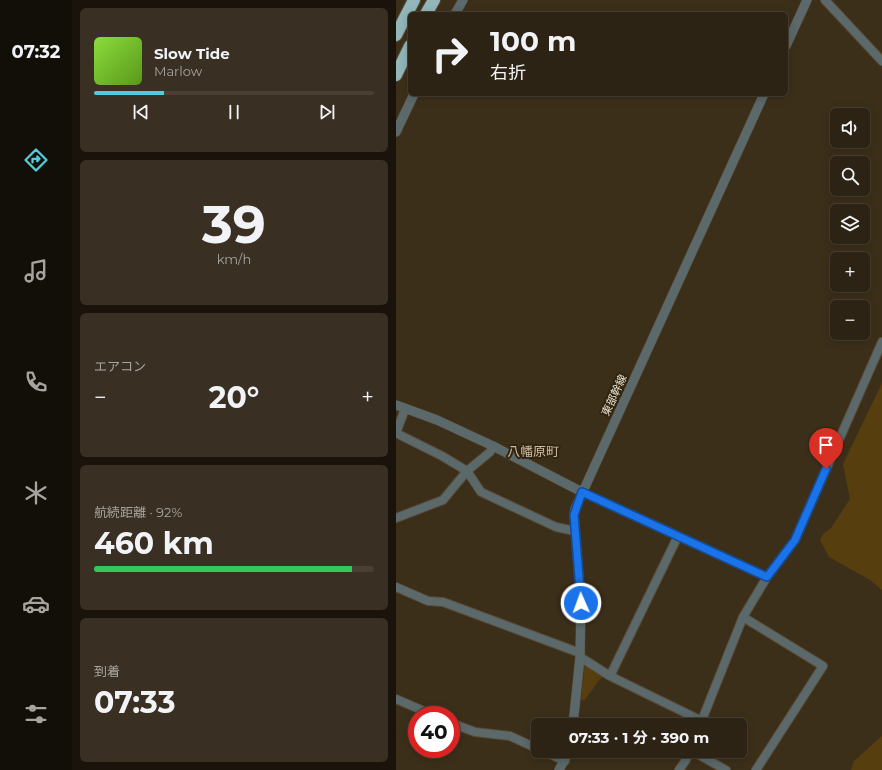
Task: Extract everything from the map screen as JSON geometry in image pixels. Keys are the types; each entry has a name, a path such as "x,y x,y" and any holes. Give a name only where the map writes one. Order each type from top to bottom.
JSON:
{"highway":[{"path":"396,35 414,0"},
{"path":"427,12 434,0"},
{"path":"396,75 408,50"}],"street":[{"path":"456,12 463,0"},
{"path":"788,42 807,0"},
{"path":"825,0 882,61"},
{"path":"396,132 413,96"},
{"name":"東部幹線","path":"574,718 580,655 580,586 574,515 582,492 763,96"},
{"path":"703,718 743,617 767,577 795,540 882,342"},
{"path":"396,405 437,420 493,446 582,492 767,577"},
{"path":"405,409 396,432 467,471 481,492 556,527 575,531"},
{"path":"396,518 443,500 467,471 490,452 493,446"},
{"path":"610,676 678,536"},
{"path":"396,588 428,601 443,602 580,655 610,676 691,718"},
{"path":"743,617 823,666 756,770"},
{"path":"396,699 412,706"},
{"path":"460,726 475,732 510,736 531,746"},
{"path":"558,758 565,761"},
{"path":"560,770 566,758"},
{"path":"679,770 687,758"},
{"path":"705,758 726,770"}],"shaded area":[{"path":"882,383 882,590 870,580 829,557 820,540 823,534 831,528 850,499 843,464"},
{"path":"585,662 605,675 600,679 584,701 581,699"},
{"path":"882,736 882,770 851,770 854,761"}],"district":[{"name":"八幡原町","path":"533,451"}],"route":[{"path":"581,603 574,515 582,492 767,577 795,540 826,469"}]}
